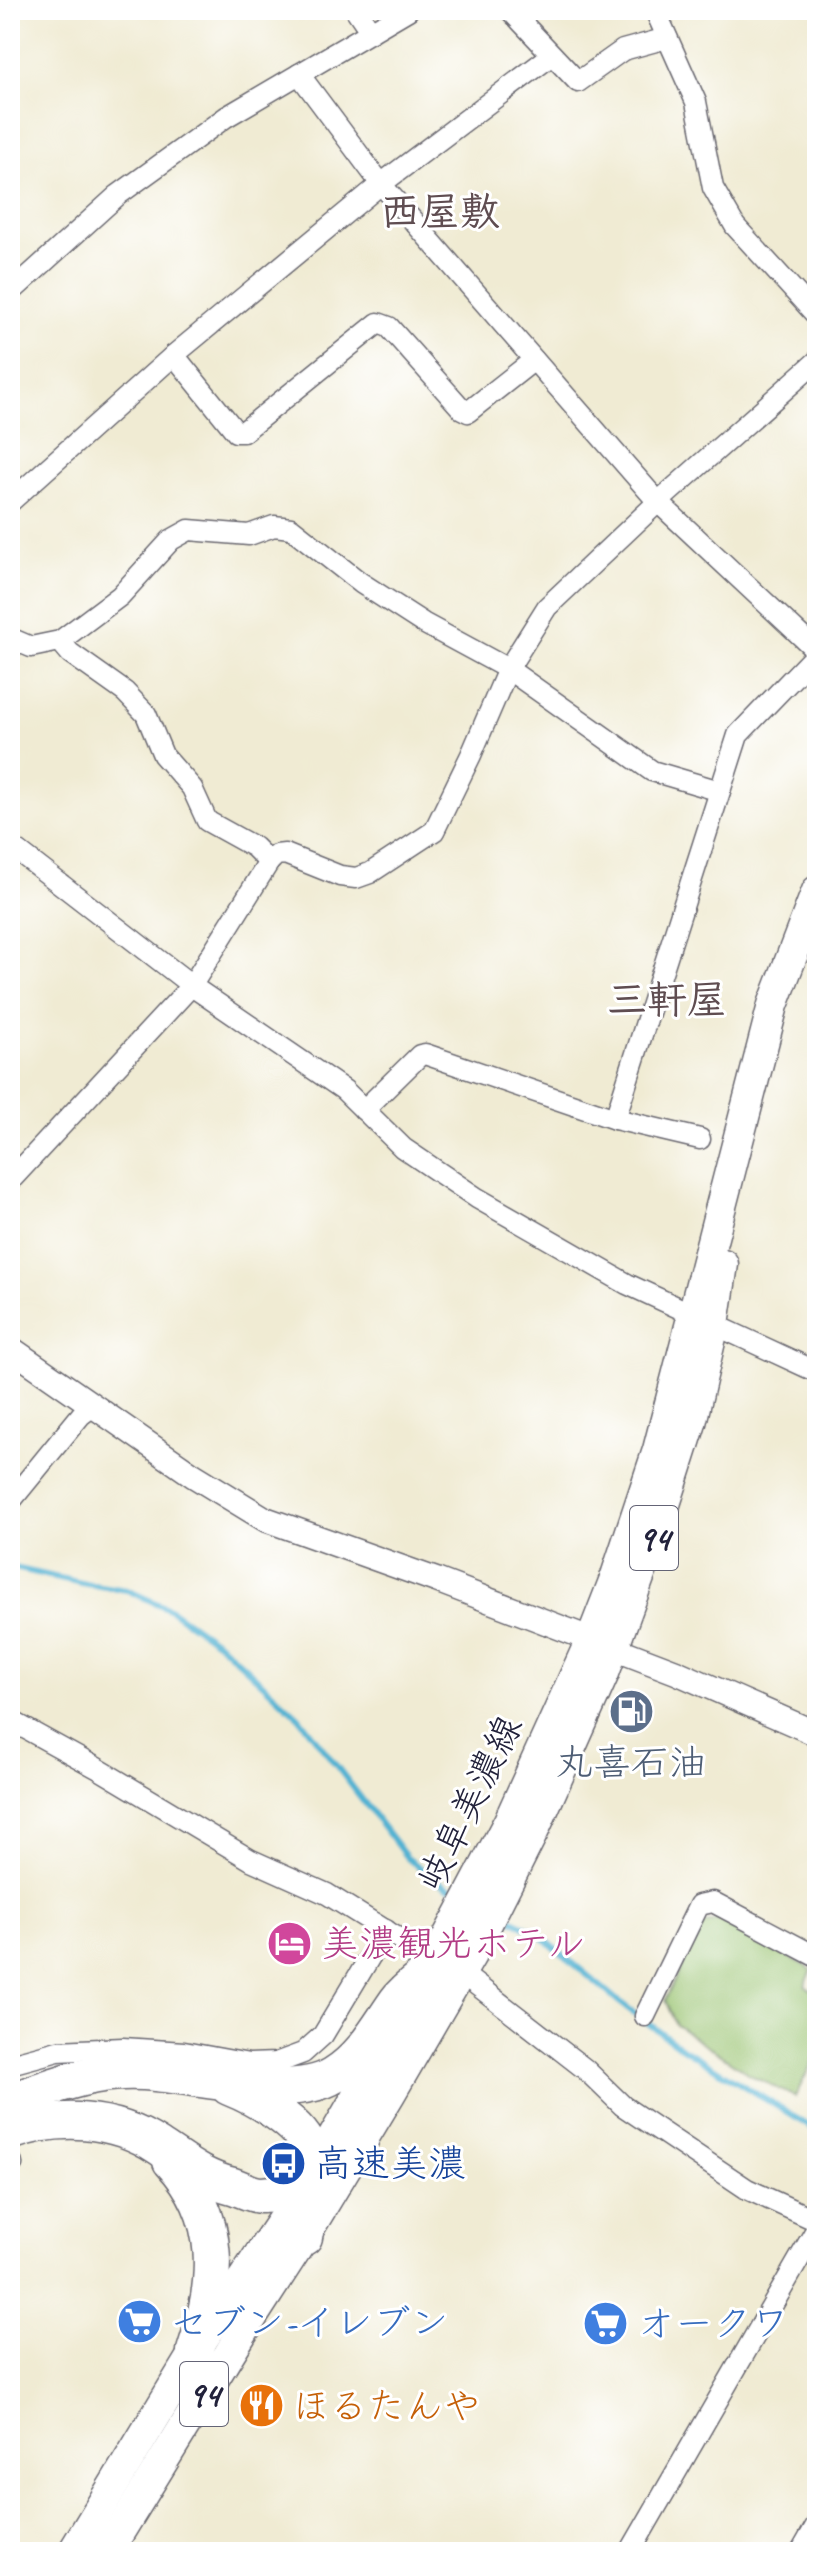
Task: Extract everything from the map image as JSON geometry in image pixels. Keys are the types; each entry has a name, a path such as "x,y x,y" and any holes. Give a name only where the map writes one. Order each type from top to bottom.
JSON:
{"highway":[{"path":"10,2102 85,2077 123,2072 288,2086 310,2085 332,2077 354,2061 399,1998 441,1969"},
{"path":"212,2080 242,2092 296,2128 310,2149 312,2166 307,2183 310,2212 304,2237"},
{"path":"10,2132 54,2120 113,2126 156,2145 210,2181 259,2195 307,2183 339,2160 361,2138"},
{"path":"156,2145 179,2169 206,2220 213,2280 209,2311 195,2351"}],"main road":[{"name":"岐阜美濃線","path":"73,2552 195,2351 307,2183 481,1904 534,1830 602,1644 660,1520 691,1423 703,1320 722,1272 732,1155 773,1005 817,891"},
{"name":"岐阜美濃線","path":"107,2552 304,2237 361,2138 441,1969"}],"street":[{"path":"356,10 371,32"},
{"path":"10,293 118,195 226,117 408,10"},
{"path":"510,10 578,82 623,50 667,38"},
{"path":"655,10 696,102 713,188 735,226 817,316"},
{"path":"10,502 174,355 381,184 552,55"},
{"path":"299,74 381,184 658,502 817,652 738,735 615,1119"},
{"path":"174,355 236,432 243,432 378,323 389,327 468,412 534,360"},
{"path":"10,1181 192,985 276,855 285,854 340,876 356,878 370,873 434,831 508,669 547,607 658,502 817,361"},
{"path":"10,638 31,647 60,641 120,596 171,540 189,530 249,535 282,525 291,528 361,583 423,623 508,669 652,771 720,791"},
{"path":"60,641 70,653 125,692 146,714 163,755 192,788 207,821 254,847 269,862"},
{"path":"10,845 192,985 344,1090 403,1148 477,1198 627,1284 817,1372"},
{"path":"364,1110 420,1055 425,1054 615,1119 700,1139"},
{"path":"10,1348 193,1475 265,1519 436,1580 676,1672 817,1734"},
{"path":"10,1502 81,1415 93,1406"},
{"path":"10,1720 251,1860 327,1894 386,1930 585,2069 623,2106 747,2189 817,2221"},
{"path":"645,2016 699,1905 713,1902 817,1957"},
{"path":"10,2064 58,2051 123,2048 184,2052 249,2064 276,2063 303,2053 323,2035 386,1930"},
{"path":"10,2158 10,2166"},
{"path":"630,2552 817,2228"},
{"path":"801,2552 817,2524"}],"green space":[{"path":"720,1919 812,1970 805,1986 817,1994 817,2053 795,2097 754,2077 676,2025 665,2000 703,1925"}],"waterway":[{"path":"10,1567 127,1590 169,1609 222,1646 299,1717 407,1858 462,1895"},
{"path":"501,1914 536,1932 618,2001 679,2046 817,2131"}],"place":[{"name":"丸喜石油","path":"631,1711"},
{"name":"美濃観光ホテル","path":"290,1943"},
{"name":"高速美濃","path":"283,2163"},
{"name":"セブン-イレブン","path":"139,2322"},
{"name":"オークワ","path":"606,2323"},
{"name":"ほるたんや","path":"261,2406"}],"district":[{"name":"西屋敷","path":"440,211"},
{"name":"三軒屋","path":"667,999"}]}
